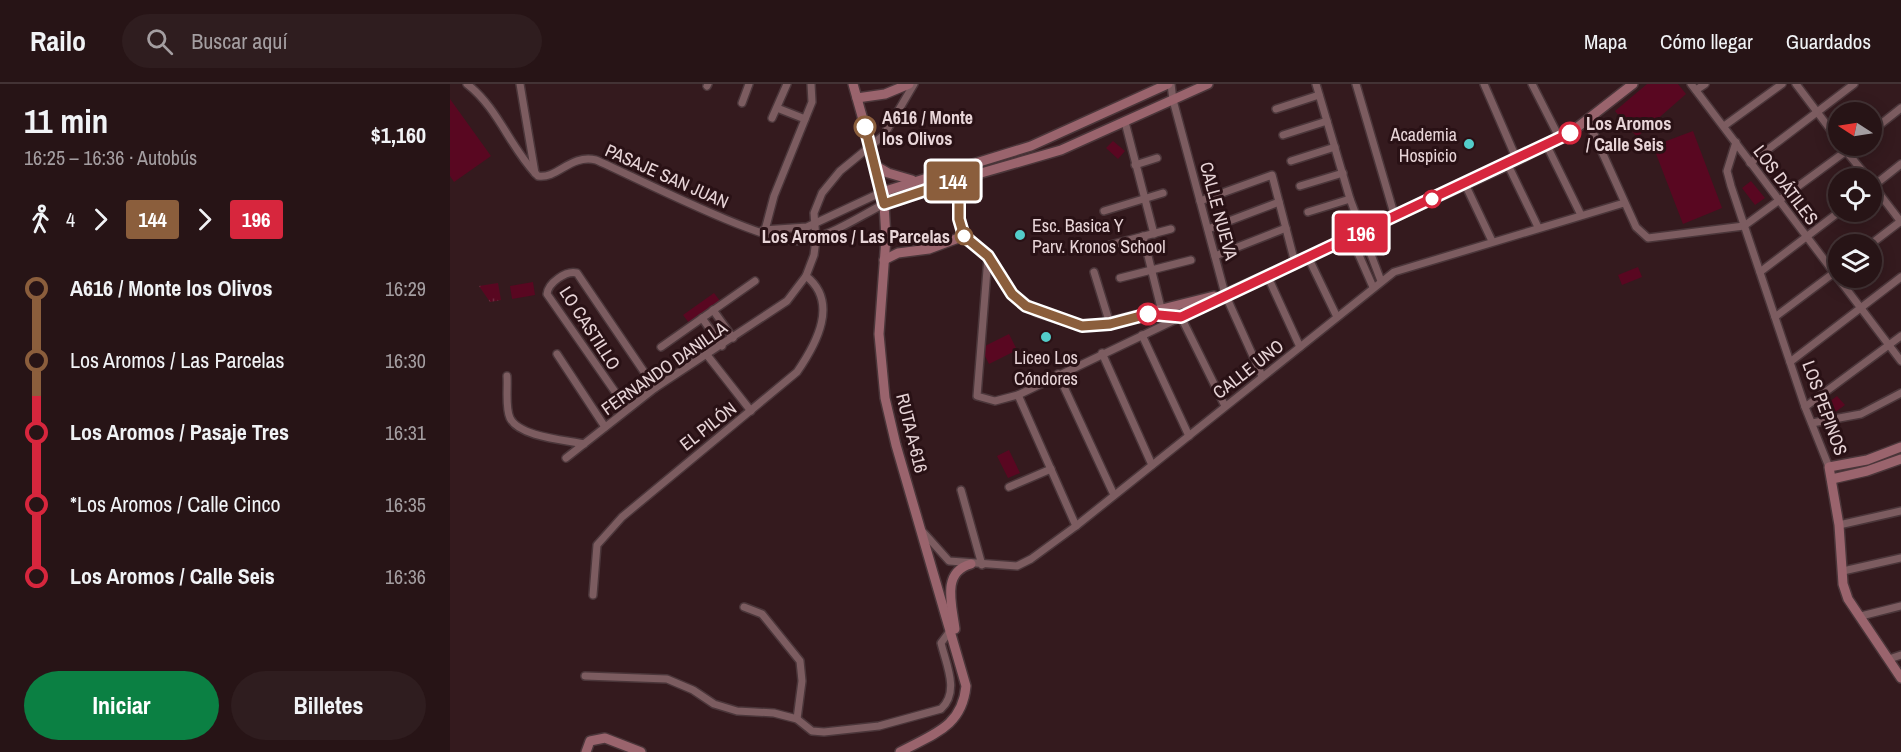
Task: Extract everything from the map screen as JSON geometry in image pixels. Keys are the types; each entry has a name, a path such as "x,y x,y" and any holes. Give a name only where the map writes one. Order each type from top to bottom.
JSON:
{"main road":[{"name":"RUTA A-616","path":"853,84 884,204 884,260 879,334 881,368 896,445 953,627 963,675 964,701 951,723 900,752"},
{"path":"857,98 885,93 909,84"},
{"path":"882,192 1038,143 1170,84"},
{"path":"884,204 959,179 1061,150 1208,84"},
{"path":"1162,313 1181,317 1226,294 1548,146 1588,121 1633,84"},
{"path":"876,166 888,173 915,180"},
{"path":"958,167 959,219 964,236 988,256 1012,294 1026,306 1082,326 1110,324 1147,314 1162,313 1226,294"},
{"path":"884,260 964,236"},
{"path":"1829,467 1867,460 1901,447"},
{"path":"1832,479 1867,471 1901,459"},
{"name":"LOS PEPINOS","path":"1829,467 1839,525 1843,584 1848,599 1901,678"},
{"path":"953,627 952,579 958,569 971,564"},
{"path":"586,752 590,741 602,738 641,752"}],"street":[{"path":"467,84 493,109 513,147 535,173"},
{"path":"520,84 535,173"},
{"path":"742,103 749,84"},
{"path":"772,118 787,84"},
{"path":"765,230 774,196 813,98 811,84"},
{"path":"806,276 814,255 816,237 814,213 828,185 855,159 870,149 889,127 914,84"},
{"name":"CALLE NUEVA","path":"1170,84 1226,294 1262,376"},
{"path":"1316,84 1350,199 1381,281"},
{"path":"1356,84 1395,217"},
{"path":"1484,84 1538,227"},
{"path":"1532,84 1560,139"},
{"path":"1693,87 1705,84"},
{"path":"1724,126 1782,84"},
{"path":"1796,84 1828,126"},
{"path":"1750,163 1854,84"},
{"name":"LOS DÁTILES","path":"1693,87 1778,201 1828,262"},
{"path":"1276,109 1319,95"},
{"path":"777,108 805,119"},
{"path":"1882,123 1901,108"},
{"path":"1283,135 1327,121"},
{"path":"1588,121 1636,228 1648,237 1744,226 1834,156"},
{"path":"1125,122 1154,234"},
{"name":"LOS PEPINOS","path":"1736,142 1728,171 1744,226 1805,406 1829,467"},
{"path":"1548,146 1581,215"},
{"path":"1291,161 1335,147"},
{"path":"1850,156 1860,168"},
{"name":"PASAJE SAN JUAN","path":"535,173 542,177 575,160 586,158 596,160 755,231 791,241 816,237"},
{"path":"1136,165 1157,158"},
{"path":"1882,178 1901,164"},
{"path":"1300,186 1343,173"},
{"path":"1200,201 1272,175 1294,263"},
{"path":"1465,184 1492,242"},
{"name":"PASAJE SAN JUAN","path":"755,231 792,230 814,224 882,192"},
{"path":"1104,211 1163,194"},
{"path":"1882,198 1901,222 1882,236"},
{"path":"1308,212 1350,199"},
{"path":"1208,229 1279,202"},
{"name":"CALLE UNO","path":"921,529 940,555 949,561 1017,566 1031,559 1076,525 1373,287 1402,268 1624,203"},
{"path":"816,237 884,204"},
{"path":"1760,272 1828,220"},
{"path":"1215,256 1286,228"},
{"path":"1110,245 1171,229"},
{"path":"1143,236 1162,313"},
{"path":"1351,237 1373,287"},
{"path":"988,256 977,396 995,401 1018,394 1181,317 1225,406"},
{"path":"1308,257 1337,317"},
{"path":"1120,278 1191,260"},
{"name":"LO CASTILLO","path":"627,409 547,294 549,287 561,277 569,272 577,273 655,388"},
{"path":"1094,272 1110,324"},
{"path":"1267,275 1300,347"},
{"name":"FERNANDO DANILLA","path":"566,458 655,388 782,306 806,276"},
{"name":"EL PILÓN","path":"593,595 597,545 633,505 797,372 816,337 824,300 813,282 806,276"},
{"path":"1775,317 1828,277"},
{"path":"1790,362 1901,277"},
{"path":"661,347 755,281"},
{"name":"LOS DÁTILES","path":"1847,288 1901,361"},
{"path":"713,310 734,338"},
{"path":"702,318 722,346"},
{"path":"1142,335 1189,436"},
{"path":"1805,406 1901,336"},
{"path":"1102,353 1152,465"},
{"path":"557,354 605,427"},
{"path":"707,355 751,411"},
{"path":"1058,374 1114,495"},
{"path":"507,376 508,410 511,419 518,427 538,436 584,444"},
{"path":"1812,423 1861,414 1901,393"},
{"path":"1018,394 1076,525"},
{"path":"1009,487 1051,469"},
{"path":"961,490 982,565"},
{"path":"1839,525 1901,511"},
{"path":"1843,571 1901,558"},
{"path":"1861,616 1901,606"},
{"path":"744,607 762,614 800,661 802,681 797,720"},
{"path":"585,676 667,679 677,682 714,704 729,709 763,712 797,720 812,731 824,732 879,726 941,709 950,698 952,690 941,643 953,627"},
{"path":"1888,659 1901,655"}],"green space":[{"path":"1647,84 1678,84 1686,94 1637,137 1615,111"},
{"path":"450,99 491,156 454,182 450,176"},
{"path":"1693,131 1722,208 1683,224 1653,146"},
{"path":"1113,141 1125,151 1118,159 1106,148"},
{"path":"1751,181 1765,198 1755,205 1742,188"},
{"path":"1638,267 1642,277 1622,285 1618,275"},
{"path":"533,282 535,295 512,299 510,286"},
{"path":"498,283 501,300 490,302 479,286"},
{"path":"714,293 720,301 689,323 683,315"},
{"path":"1009,334 1017,350 989,364 981,348"},
{"path":"1837,396 1845,405 1827,418 1820,409"},
{"path":"1009,450 1020,473 1008,478 997,456"}],"bus line":[{"name":"144","path":"865,127 884,204 959,179 959,219 964,236 988,256 1000,271 1012,294 1026,306 1082,326 1110,324 1148,314"},
{"name":"196","path":"1148,314 1181,317 1226,294 1508,165 1570,133"}],"place":[{"name":"A616 / Monte los Olivos","path":"865,127"},
{"name":"Los Aromos / Calle Seis","path":"1570,133"},
{"name":"Academia Hospicio","path":"1469,144"},
{"name":"Esc. Basica Y Parv. Kronos School","path":"1020,235"},
{"name":"Los Aromos / Las Parcelas","path":"964,236"},
{"name":"Liceo Los Cóndores","path":"1046,337"}]}
